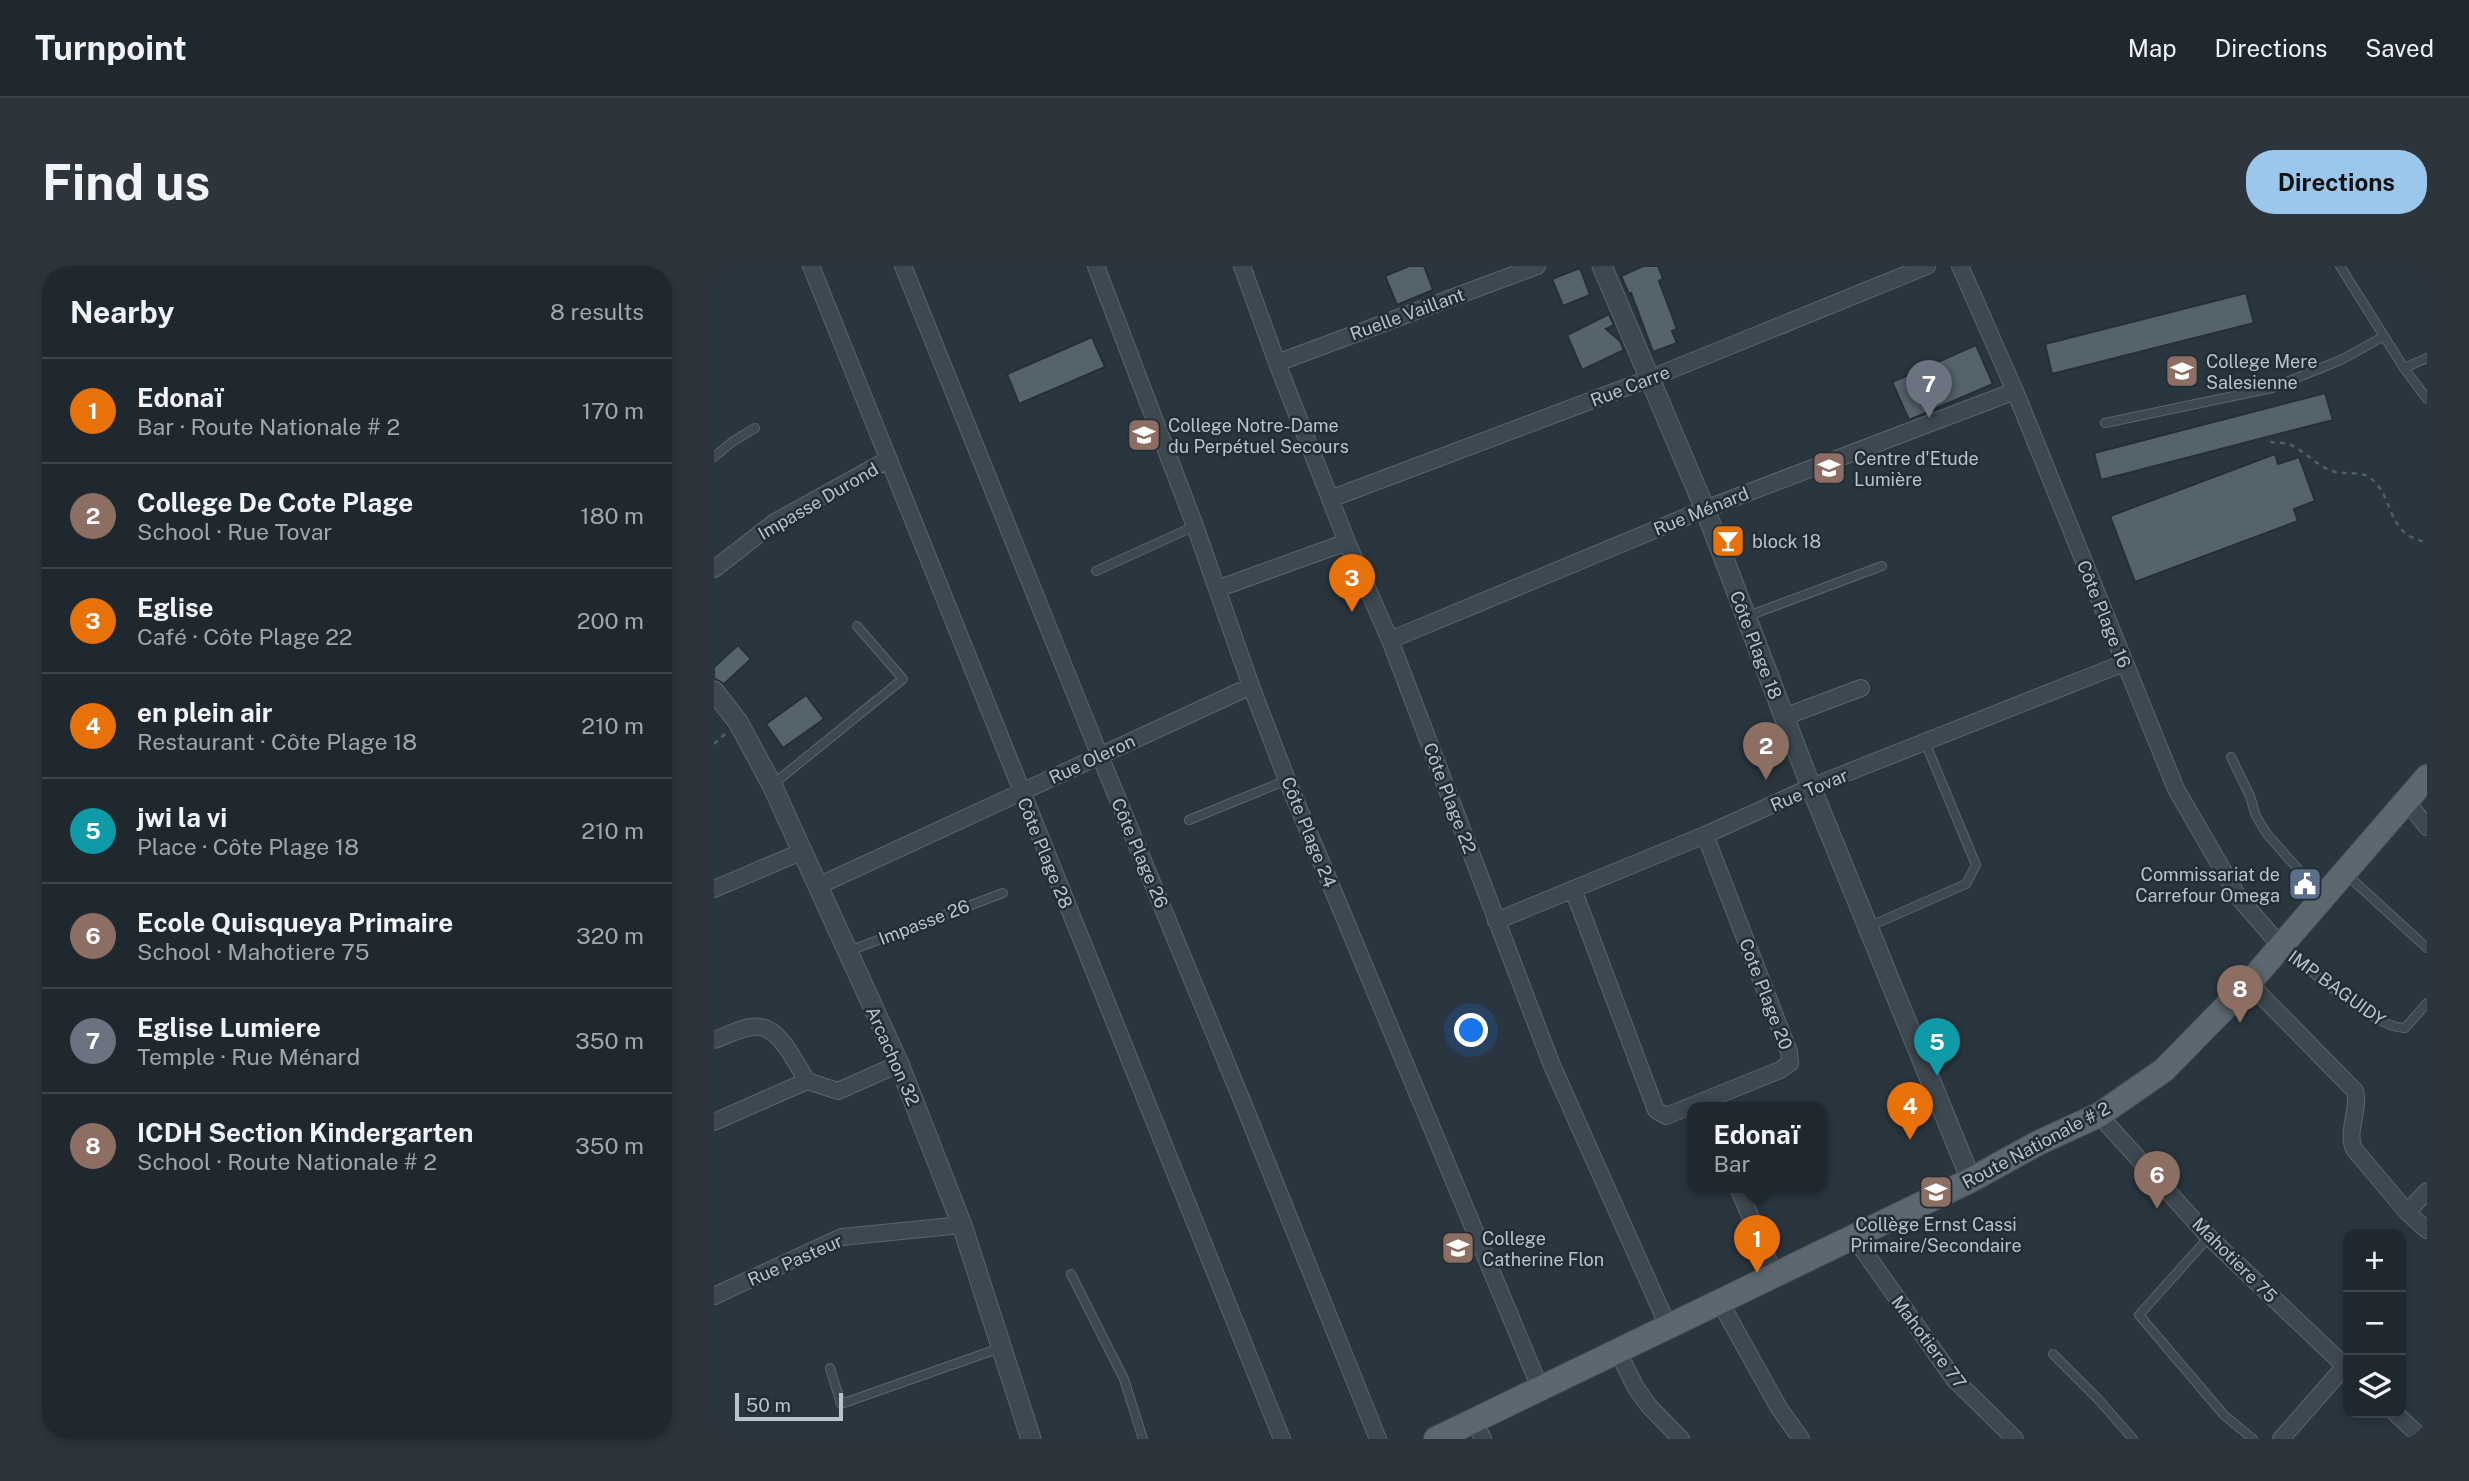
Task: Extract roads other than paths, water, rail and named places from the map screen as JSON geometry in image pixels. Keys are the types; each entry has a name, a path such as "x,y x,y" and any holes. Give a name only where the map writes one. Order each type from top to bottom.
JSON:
{"main road":[{"name":"Route Nationale # 2","path":"1436,1439 1479,1430 1541,1390 1617,1350 1971,1180 2038,1143 2099,1115 2164,1070 2249,983 2427,777"}],"street":[{"name":"Côte Plage 28","path":"811,266 1282,1439"},
{"name":"Côte Plage 26","path":"903,266 1378,1439"},
{"name":"Côte Plage 24","path":"1096,266 1195,526 1287,780 1541,1390"},
{"name":"Côte Plage 22","path":"1242,266 1347,542 1390,640 1551,1063 1668,1326"},
{"name":"Ruelle Vaillant","path":"1277,363 1498,273 1537,266"},
{"name":"Côte Plage 18","path":"1602,266 1705,509 1811,788 1971,1180"},
{"name":"Rue Carre","path":"1330,499 1651,378 1927,266"},
{"name":"Côte Plage 16","path":"1960,266 2015,391 2176,789 2239,898 2280,945"},
{"name":"Rue Ménard","path":"1390,640 1705,509 2015,391"},
{"name":"Impasse Durond","path":"714,569 775,522 889,459"},
{"path":"1217,589 1347,542"},
{"name":"Rue Tovar","path":"1496,921 1811,788 2124,663"},
{"name":"Rue Oleron","path":"818,886 1251,686"},
{"path":"1784,717 1861,688"},
{"name":"Arcachon 32","path":"714,691 738,723 772,785 899,1065 962,1226 1031,1439"},
{"path":"2407,802 2427,827"},
{"name":"Cote Plage 20","path":"1705,835 1790,1058 1790,1063 1785,1067 1708,1102"},
{"path":"714,889 801,852"},
{"name":"Cote Plage 20","path":"1573,889 1656,1110 1666,1116 1687,1109"},
{"path":"2249,983 2355,1091 2358,1102 2350,1141 2354,1149 2407,1212 2427,1230"},
{"path":"714,1040 750,1027 762,1027 776,1034 807,1081 838,1091 899,1065"},
{"path":"714,1122 807,1081"},
{"name":"Mahotiere 75","path":"2099,1115 2209,1237 2343,1364"},
{"path":"2407,1212 2427,1191"},
{"path":"1740,1193 1774,1274"},
{"name":"Rue Pasteur","path":"714,1296 842,1237 962,1226"},
{"name":"Mahotiere 77","path":"1854,1237 1954,1380 2014,1439"},
{"path":"1720,1302 1779,1408 1801,1439"},
{"path":"1617,1350 1636,1388 1649,1406 1681,1439"},
{"path":"2281,1439 2343,1370"},
{"path":"2400,1418 2423,1439"}],"lane":[{"path":"2340,266 2404,369 2427,399"},
{"path":"2105,423 2272,388 2343,359 2384,336"},
{"path":"2404,369 2427,358"},
{"path":"714,457 755,428"},
{"path":"1096,571 1195,526"},
{"path":"1745,617 1882,566"},
{"path":"772,785 903,679 857,626"},
{"path":"1868,927 1966,884 1973,875 1976,865 1925,742"},
{"path":"2231,757 2250,796 2256,816 2267,834 2322,897"},
{"path":"1189,820 1287,780"},
{"path":"2344,872 2427,948"},
{"name":"Impasse 26","path":"846,952 1003,893"},
{"name":"IMP BAGUIDY","path":"2280,945 2353,1003 2391,1028 2405,1028 2427,1003"},
{"path":"2209,1237 2138,1315 2224,1415 2253,1439"},
{"path":"1071,1274 1124,1379 1143,1439"},
{"path":"830,1368 841,1404 1003,1347"},
{"path":"2053,1354 2133,1439"}],"place":[{"name":"College Mere Salesienne","path":"2182,371"},
{"name":"Eglise Lumiere","path":"1929,418"},
{"name":"College Notre-Dame du Perpétuel Secours","path":"1144,435"},
{"name":"Centre d'Etude Lumière","path":"1829,468"},
{"name":"block 18","path":"1728,541"},
{"name":"Eglise","path":"1352,612"},
{"name":"College De Cote Plage","path":"1766,780"},
{"name":"Commissariat de Carrefour Omega","path":"2305,884"},
{"name":"ICDH Section Kindergarten","path":"2240,1023"},
{"name":"jwi la vi","path":"1937,1076"},
{"name":"en plein air","path":"1910,1140"},
{"name":"Collège Ernst Cassi Primaire/Secondaire","path":"1936,1192"},
{"name":"Ecole Quisqueya Primaire","path":"2157,1209"},
{"name":"College Catherine Flon","path":"1458,1248"},
{"name":"Edonaï","path":"1757,1273"}]}
